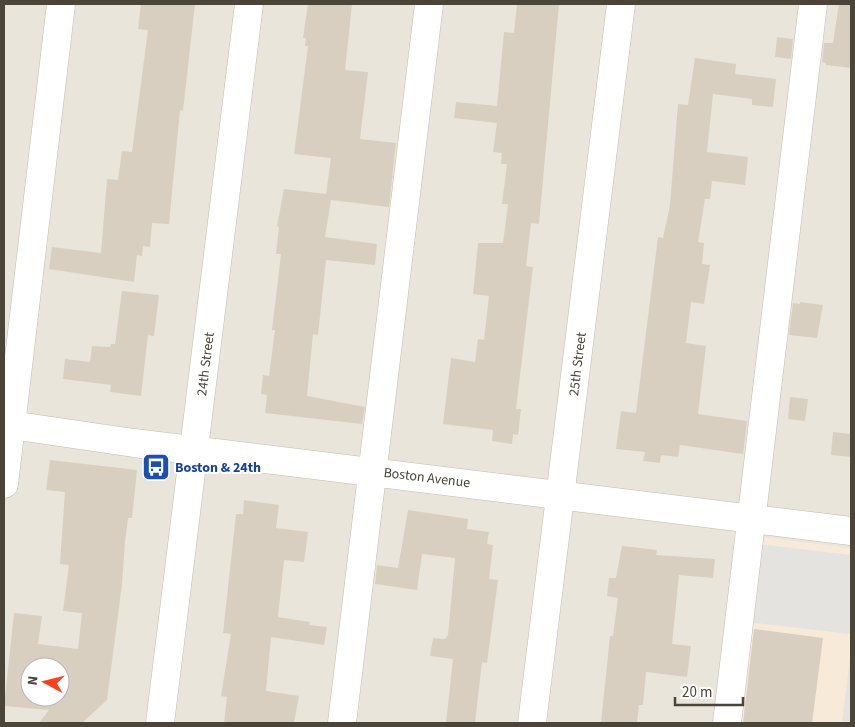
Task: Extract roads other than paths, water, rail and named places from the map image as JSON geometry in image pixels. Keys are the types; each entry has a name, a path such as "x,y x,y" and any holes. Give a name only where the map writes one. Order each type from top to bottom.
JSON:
{"street":[{"path":"4,484 8,425 61,4"},
{"name":"24th Street","path":"160,723 249,4"},
{"path":"342,723 429,4"},
{"name":"25th Street","path":"532,723 621,4"},
{"path":"727,723 814,4"},
{"name":"Boston Avenue","path":"8,425 851,530"}],"place":[{"name":"Boston & 24th","path":"156,467"}]}
